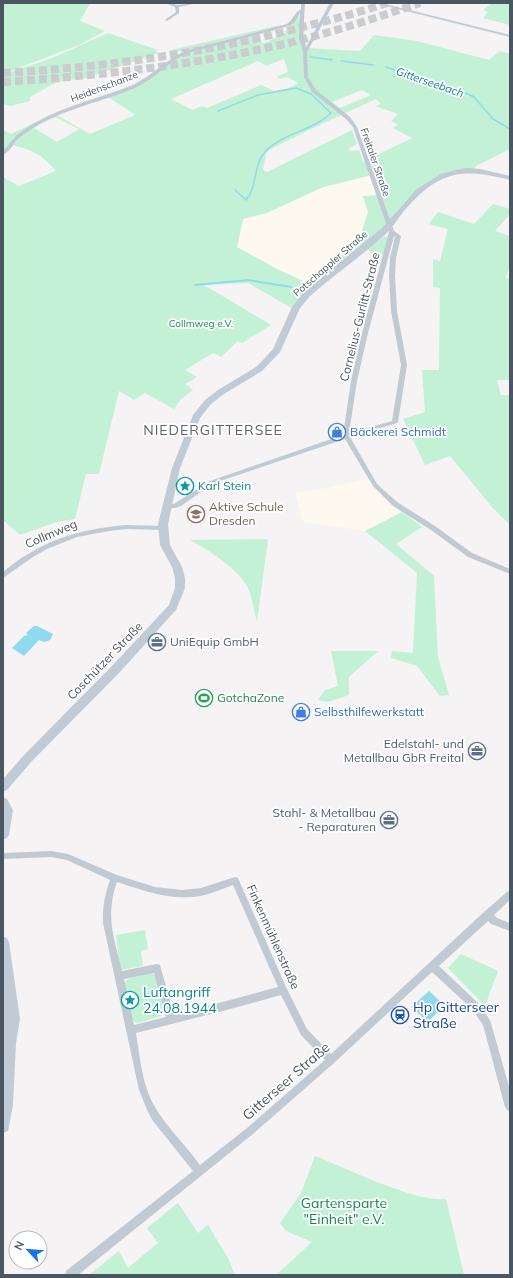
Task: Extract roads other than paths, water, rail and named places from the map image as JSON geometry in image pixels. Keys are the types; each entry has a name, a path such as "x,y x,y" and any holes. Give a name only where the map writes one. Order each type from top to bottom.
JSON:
{"street":[{"path":"168,3 177,6 196,3"},
{"name":"Freitaler Straße","path":"303,3 301,37 305,52 306,77 314,91 348,118 354,127 390,229 398,236 393,258 392,276 394,311 404,365 397,406 397,418 395,422 390,424 346,436"},
{"path":"305,52 332,3"},
{"path":"376,3 510,36"},
{"path":"392,7 398,3"},
{"path":"167,20 178,12 177,6"},
{"name":"Heidenschanze","path":"3,154 20,136 47,118 139,84 154,75 173,58 186,52 288,25 293,22 302,10"},
{"name":"Potschappler Straße","path":"163,532 167,505 177,465 196,417 202,408 221,392 259,369 277,350 296,307 307,294 390,229 416,195 434,180 446,173 457,170 469,170 510,178"},
{"name":"Cornelius-Gurlitt-Straße","path":"346,436 360,353 391,239 390,229"},
{"path":"167,505 174,506 179,504 220,479 346,436 375,485 396,504 434,528 470,555 510,572"},
{"name":"Collmweg","path":"3,576 25,557 49,545 88,531 126,527 163,532"},
{"name":"Coschützer Straße","path":"3,787 28,758 115,670 173,607 180,588 180,578 177,567 165,544 163,532"},
{"path":"3,802 6,810 3,835"},
{"name":"Finkenmühlenstraße","path":"3,856 51,854 68,857 115,878 155,891 182,894 201,892 235,881 283,990 304,1032 331,1060"},
{"path":"115,878 106,910 107,923 141,1085 151,1109 165,1131 199,1171"},
{"name":"Gitterseer Straße","path":"70,1275 243,1137 331,1060 510,895"},
{"path":"487,916 494,921 510,927"},
{"path":"3,942 9,994 6,1011 6,1024 10,1042 6,1107 3,1126"},
{"path":"432,967 475,1006 487,1023 510,1107"},
{"path":"118,976 158,968 171,1019"},
{"path":"130,1030 223,1007 283,990"}],"water":[{"path":"34,626 53,634 50,640 44,642 39,640 24,656 12,648 24,636 28,635 26,633"},
{"path":"429,991 444,1005 428,1022 411,1007"}],"waterway":[{"name":"Gitterseebach","path":"310,57 332,60"},
{"name":"Gitterseebach","path":"341,61 373,65"},
{"name":"Gitterseebach","path":"386,67 445,88 468,94 474,97 493,119 510,129"},
{"path":"218,111 258,95 296,88 311,94 331,113 315,124 280,140 265,152 261,157 250,194 246,200 235,190"},
{"path":"195,285 248,280 291,287"}],"tunnel":[{"path":"3,73 82,67 160,57 199,50 276,34 342,17 387,3"},
{"path":"3,82 136,70 234,55 286,44 363,22 420,3"}],"place":[{"name":"Bäckerei Schmidt","path":"337,432"},
{"name":"Karl Stein","path":"185,486"},
{"name":"Aktive Schule Dresden","path":"196,514"},
{"name":"UniEquip GmbH","path":"157,642"},
{"name":"GotchaZone","path":"204,698"},
{"name":"Selbsthilfewerkstatt","path":"301,712"},
{"name":"Edelstahl- und Metallbau GbR Freital","path":"477,751"},
{"name":"Stahl- & Metallbau - Reparaturen","path":"389,820"},
{"name":"Luftangriff 24.08.1944","path":"130,1000"},
{"name":"Hp Gitterseer Straße","path":"400,1015"}],"district":[{"name":"NIEDERGITTERSEE","path":"213,430"}],"park label":[{"name":"Collmweg e.V.","path":"201,323"},
{"name":"Gartensparte \"Einheit\" e.V.","path":"344,1212"}]}
